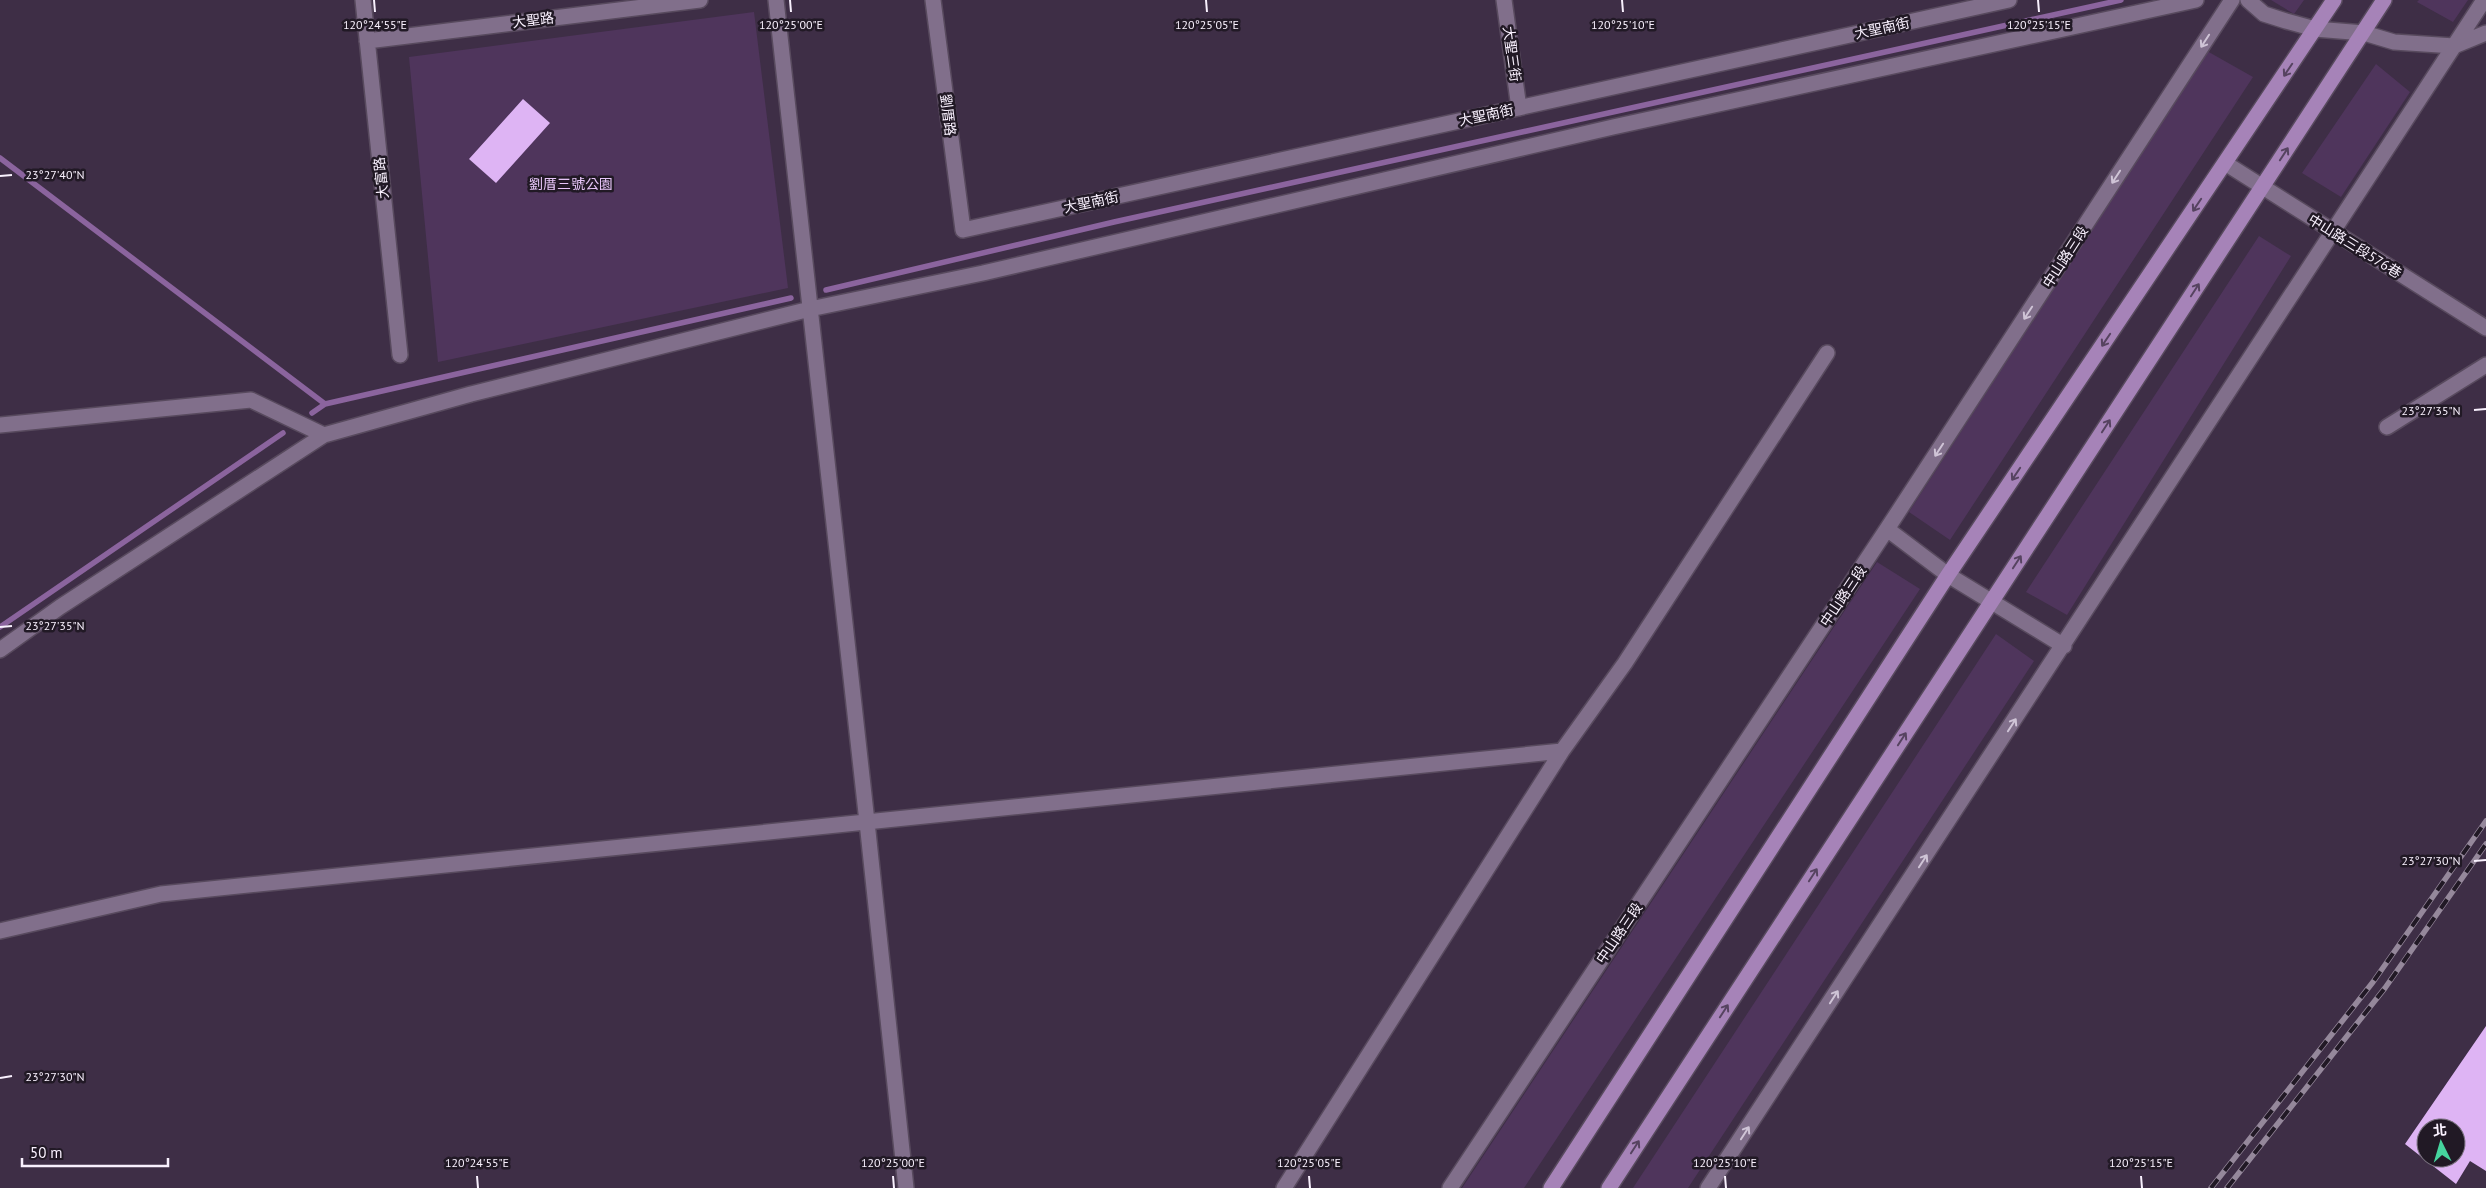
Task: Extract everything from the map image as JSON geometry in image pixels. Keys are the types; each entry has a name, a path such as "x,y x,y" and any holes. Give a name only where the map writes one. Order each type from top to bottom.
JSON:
{"main road":[{"path":"1551,1188 1948,575 2334,0"},
{"path":"1609,1188 2384,0"}],"street":[{"name":"大富路","path":"363,0 400,355"},
{"name":"大聖路","path":"367,41 700,0"},
{"path":"776,0 906,1188"},
{"name":"劉厝路","path":"933,0 963,230"},
{"name":"大聖三街","path":"1504,0 1519,108"},
{"name":"大聖南街","path":"963,230 2009,0"},
{"path":"0,650 60,607 324,435 471,394 810,309 983,273 1612,127 2196,0"},
{"name":"中山路三段","path":"1450,1188 1887,530 2232,0"},
{"path":"2248,0 2264,14 2315,30 2364,33 2394,42 2454,46 2486,33"},
{"path":"1708,1188 2064,646 2484,0"},
{"name":"中山路三段576巷","path":"2225,163 2486,328"},
{"path":"1284,1188 1562,751 1625,663 1827,353"},
{"path":"2388,427 2486,365"},
{"path":"0,425 251,400 324,435"},
{"path":"1887,530 1948,575 2064,646"},
{"path":"0,931 161,894 1562,751"}],"green space":[{"path":"2271,0 2304,0 2294,14"},
{"path":"2419,0 2468,0 2453,22 2417,2"},
{"name":"劉厝三號公園","path":"754,12 788,288 438,362 409,57"},
{"path":"2207,51 2253,77 1950,540 1909,512"},
{"path":"2376,64 2410,92 2341,197 2302,173"},
{"path":"2259,236 2291,256 2067,615 2026,592"},
{"path":"1877,562 1920,589 1524,1188 1462,1188"},
{"path":"1996,634 2034,661 1688,1188 1633,1188"}],"building":[{"path":"523,99 550,123 496,183 469,159"},
{"path":"2486,1026 2486,1171 2470,1161 2466,1168 2466,1118 2423,1118"},
{"path":"2416,1128 2416,1153 2405,1144"},
{"path":"2436,1168 2466,1168 2456,1184"}],"waterway":[{"path":"826,290 1114,222 2121,0"},
{"path":"0,158 325,404"},
{"path":"312,413 325,404 791,298"},
{"path":"0,627 283,433"}],"railway":[{"path":"2211,1188 2373,982 2486,821"},
{"path":"2227,1188 2385,988 2486,844"}]}
